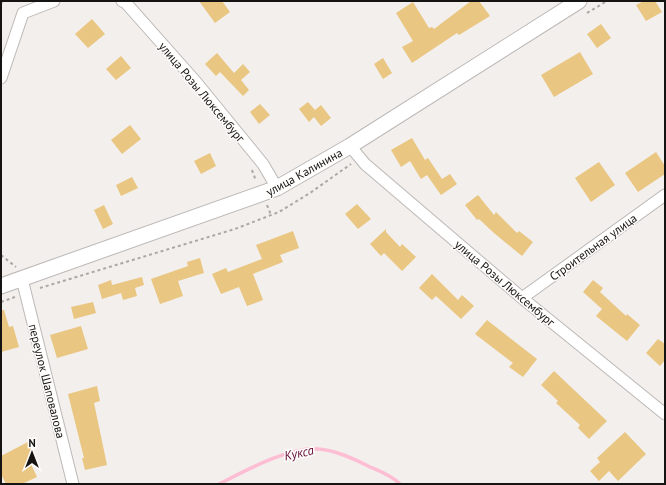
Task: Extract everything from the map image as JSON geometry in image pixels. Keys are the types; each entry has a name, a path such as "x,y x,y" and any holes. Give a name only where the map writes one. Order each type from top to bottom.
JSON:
{"street":[{"path":"1,78 23,13 24,1"},
{"path":"23,13 54,1"},
{"name":"улица Розы Люксембург","path":"122,1 196,82 263,164 277,188"},
{"name":"улица Калинина","path":"1,286 277,188 350,146 579,1"},
{"name":"улица Розы Люксембург","path":"350,146 365,164 522,298 665,414"},
{"name":"Строительная улица","path":"522,298 665,195"},
{"name":"переулок Шаповалова","path":"22,279 73,484"}],"path":[{"path":"250,166 271,215"}],"building":[{"path":"199,1 222,1 230,12 215,23"},
{"path":"471,1 479,1 490,16 459,35 457,33 412,63 402,47 413,41 396,13 413,2 429,28 432,27 434,29"},
{"path":"644,1 655,1 662,12 646,21 636,5"},
{"path":"92,19 105,34 88,48 75,34"},
{"path":"601,24 611,38 597,48 587,34"},
{"path":"580,52 593,74 554,97 541,75"},
{"path":"217,53 234,73 243,64 250,72 241,80 249,90 243,96 220,72 216,76 205,64"},
{"path":"121,56 131,68 116,80 106,69"},
{"path":"383,58 392,73 383,79 374,64"},
{"path":"308,102 315,110 321,105 331,118 321,126 314,117 309,122 299,109"},
{"path":"260,104 270,115 259,124 250,112"},
{"path":"130,125 141,139 122,154 111,140"},
{"path":"412,138 425,160 428,158 442,179 450,174 457,184 441,195 427,175 421,179 410,161 401,167 391,150"},
{"path":"656,152 665,166 665,174 638,192 625,173"},
{"path":"210,153 216,166 201,174 194,161"},
{"path":"599,162 615,185 591,202 575,178"},
{"path":"132,177 138,188 121,196 116,185"},
{"path":"478,195 494,215 496,212 517,233 519,231 533,242 522,256 479,219 477,220 465,205"},
{"path":"357,204 371,219 358,229 345,214"},
{"path":"104,205 113,224 103,229 94,210"},
{"path":"386,229 386,232 400,247 402,244 416,257 402,271 384,253 381,256 370,244"},
{"path":"293,231 299,248 280,255 283,262 253,274 263,300 247,306 239,287 221,294 212,274 226,268 228,272 262,259 256,245"},
{"path":"200,258 204,273 178,281 183,296 160,304 151,279 188,266 187,262"},
{"path":"432,274 458,300 462,295 474,306 461,319 436,296 432,300 419,288"},
{"path":"142,277 144,285 135,288 137,296 123,300 121,293 102,299 98,285 111,280 112,285"},
{"path":"593,280 603,288 600,292 626,316 627,314 640,325 627,341 596,316 602,309 583,292"},
{"path":"93,302 96,313 74,319 71,307"},
{"path":"1,310 4,310 9,327 13,326 19,347 1,352"},
{"path":"487,320 537,359 523,377 509,367 513,363 475,334"},
{"path":"81,326 88,349 57,358 50,335"},
{"path":"658,339 665,344 665,360 660,366 646,353"},
{"path":"554,371 607,421 589,439 578,428 580,425 556,403 558,401 541,385"},
{"path":"97,386 100,401 94,403 107,465 85,470 82,458 84,458 68,394"},
{"path":"625,432 646,454 618,481 609,471 599,481 590,471 600,462 597,458"},
{"path":"28,442 37,459 30,462 37,477 22,484 6,484 1,474 1,456"}],"waterway":[{"name":"Кукса","path":"219,484 268,460 295,451 307,449 319,449 338,453 385,474 400,484"}]}
